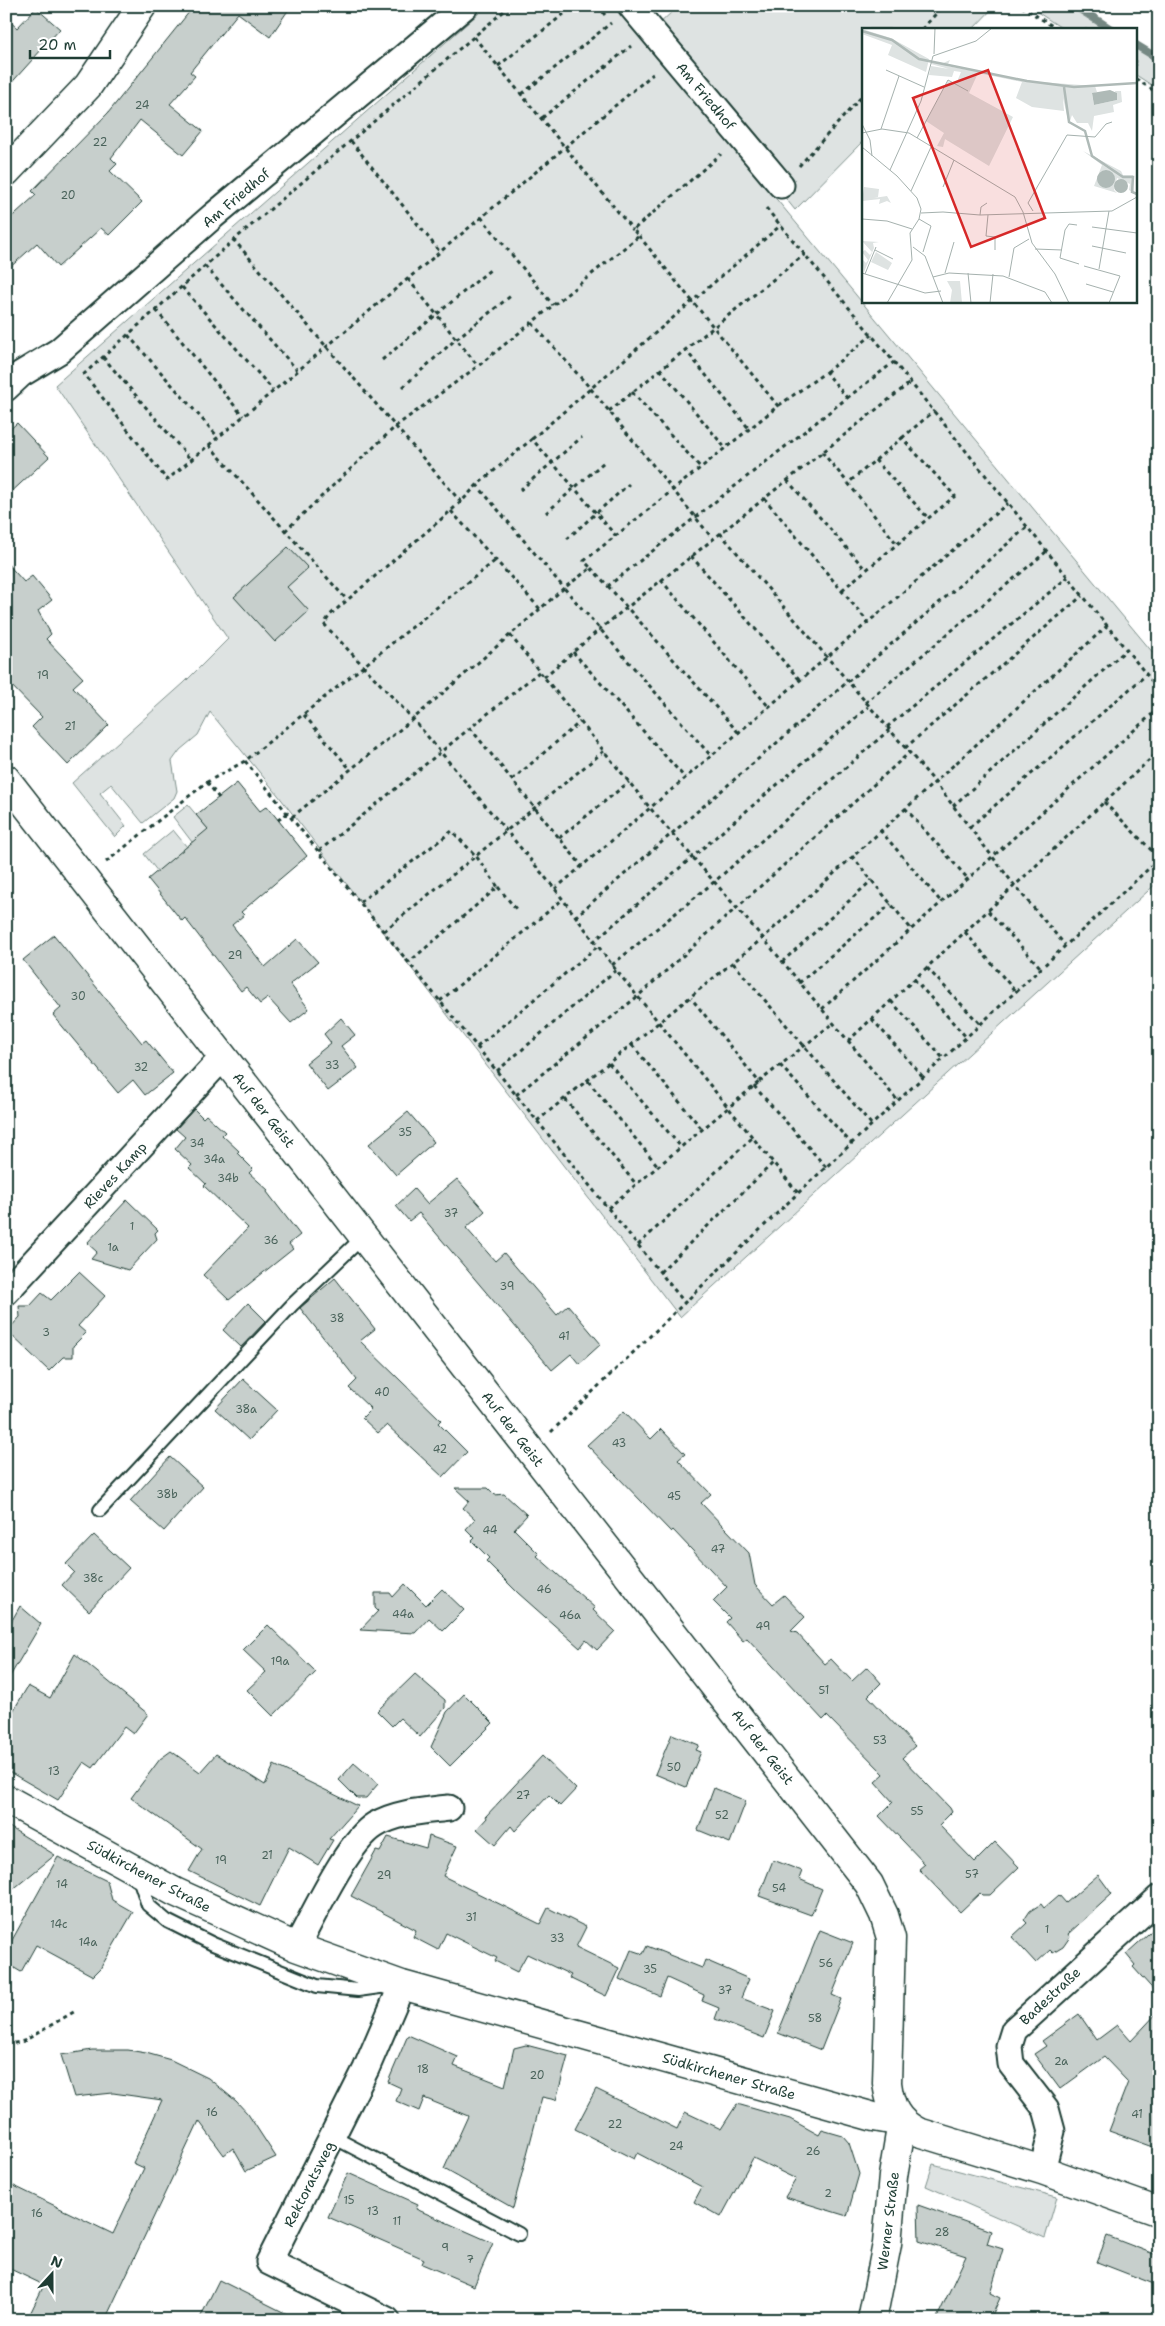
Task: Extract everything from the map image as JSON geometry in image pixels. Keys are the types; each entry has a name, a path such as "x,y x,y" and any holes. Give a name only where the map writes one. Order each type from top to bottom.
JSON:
{"street":[{"path":"6,172 88,86 142,6"},
{"name":"Am Friedhof","path":"6,388 21,374 59,351 213,216 465,6"},
{"name":"Am Friedhof","path":"630,6 781,185"},
{"name":"Auf der Geist","path":"6,779 870,1884 884,1915 891,1938 887,2083 890,2105 902,2122"},
{"name":"Rieves Kamp","path":"6,1292 223,1057"},
{"name":"Südkirchener Straße","path":"6,1799 175,1892 296,1947 402,1985 874,2117 902,2122 918,2132 1042,2170 1159,2212"},
{"path":"296,1947 354,1844 374,1826 402,1814 449,1808"},
{"name":"Badestraße","path":"1042,2170 1052,2130 1046,2108 1011,2064 1009,2046 1014,2030 1159,1898"},
{"name":"Rektoratsweg","path":"387,2320 269,2262 366,2069 402,1985"},
{"name":"Werner Straße","path":"872,2320 887,2244 893,2176 902,2122"}],"lane":[{"path":"100,1510 292,1305 363,1237"},
{"path":"136,1871 148,1905 167,1921 213,1944 317,1986 358,1990 402,1985"},
{"path":"333,2136 519,2234"}],"path":[{"path":"510,6 234,240 84,374 167,480 654,73 660,80"},
{"path":"498,66 574,6"},
{"path":"923,28 942,6"},
{"path":"1021,6 1055,28"},
{"path":"522,94 612,23"},
{"path":"474,37 778,406"},
{"path":"542,118 631,46"},
{"path":"1138,80 1159,94"},
{"path":"781,185 862,96"},
{"path":"351,141 440,252"},
{"path":"715,147 727,161"},
{"path":"633,230 722,154"},
{"path":"763,204 872,335 1159,690"},
{"path":"213,216 461,502"},
{"path":"481,217 553,306"},
{"path":"781,225 478,485 451,511 330,615 324,624 413,720 555,889 593,942 798,1193"},
{"path":"286,531 396,426 478,366 639,236"},
{"path":"609,411 712,326 805,254"},
{"path":"206,266 298,370"},
{"path":"382,360 492,269"},
{"path":"408,279 478,366"},
{"path":"182,287 273,390"},
{"path":"403,387 456,339 512,295"},
{"path":"156,310 244,416"},
{"path":"532,323 592,389 675,489 695,518 713,539"},
{"path":"128,335 218,437"},
{"path":"738,732 584,561 778,406 826,372 872,335"},
{"path":"685,349 750,430"},
{"path":"103,357 191,460"},
{"path":"608,586 894,362"},
{"path":"660,369 726,449"},
{"path":"826,372 847,398"},
{"path":"544,677 600,628 910,382"},
{"path":"632,392 701,468"},
{"path":"848,483 934,412"},
{"path":"520,490 582,437"},
{"path":"842,590 954,496 902,438"},
{"path":"532,439 616,536"},
{"path":"209,445 347,600"},
{"path":"822,452 898,544"},
{"path":"875,460 928,518"},
{"path":"546,513 604,462"},
{"path":"787,480 866,570"},
{"path":"567,539 629,484"},
{"path":"478,485 564,588 711,756"},
{"path":"764,498 868,622"},
{"path":"555,889 1008,503"},
{"path":"451,511 540,609"},
{"path":"575,918 1027,526"},
{"path":"720,533 868,707 934,781 1015,886 1065,945"},
{"path":"865,703 1046,551"},
{"path":"691,556 800,680"},
{"path":"86,879 207,782 245,761 496,560"},
{"path":"292,818 413,720 564,588 590,568"},
{"path":"612,965 714,882 888,728 1068,577"},
{"path":"660,580 769,707"},
{"path":"905,748 1082,596"},
{"path":"538,1121 691,998 762,938 1108,626"},
{"path":"510,635 650,808 694,857 898,1101"},
{"path":"953,806 1126,650"},
{"path":"573,652 686,778"},
{"path":"318,851 540,671"},
{"path":"970,827 1146,675"},
{"path":"593,942 868,707"},
{"path":"822,1010 994,858 1159,708"},
{"path":"304,715 351,770"},
{"path":"512,780 580,722"},
{"path":"470,728 582,866"},
{"path":"384,931 506,831 536,809 604,751"},
{"path":"848,1041 1159,751"},
{"path":"516,1094 638,996 909,753"},
{"path":"245,761 685,1303"},
{"path":"207,782 219,798"},
{"path":"559,838 629,782"},
{"path":"529,1450 561,1424 798,1193 1159,858 1104,802"},
{"path":"905,808 969,880"},
{"path":"278,820 288,813"},
{"path":"360,902 452,830 476,856 516,909"},
{"path":"880,830 942,903"},
{"path":"852,856 912,930"},
{"path":"782,962 872,880"},
{"path":"409,962 498,887"},
{"path":"440,1001 562,900"},
{"path":"799,983 891,904"},
{"path":"988,911 1041,968"},
{"path":"965,932 1016,992"},
{"path":"477,1047 597,947"},
{"path":"733,963 872,1125"},
{"path":"927,968 980,1024"},
{"path":"497,1071 616,970"},
{"path":"914,979 966,1037"},
{"path":"691,998 760,1082"},
{"path":"892,1001 943,1058"},
{"path":"872,1019 923,1077"},
{"path":"608,1208 727,1108 833,1023"},
{"path":"632,1045 702,1129"},
{"path":"609,1063 681,1147"},
{"path":"780,1065 852,1144"},
{"path":"588,1080 658,1166"},
{"path":"754,1086 826,1167"},
{"path":"565,1099 636,1184"},
{"path":"638,1245 752,1138"},
{"path":"660,1272 773,1163"},
{"path":"6,2045 24,2041 77,2010"}],"shaded area":[{"path":"487,6 616,6 1159,660 1159,881 680,1317 278,795 210,712 198,735 180,750 172,761 177,791 174,798 143,823 111,784 100,793 126,826 115,837 72,783 184,683 228,639 55,385"},
{"path":"678,6 995,6 974,28 862,28 862,142 795,210 652,31"},
{"path":"1028,6 1068,6 1102,28 1061,28"},
{"path":"1138,50 1159,62 1159,90 1138,76"},
{"path":"188,805 219,842 192,842 173,817"},
{"path":"173,830 187,847 158,872 144,854"},
{"path":"933,2164 1057,2197 1045,2238 926,2186"}],"building":[{"path":"194,6 291,6 270,37 238,13 190,72 195,76 170,104 203,131 183,155 140,120 111,158 117,164 110,171 142,202 109,235 101,228 58,267 37,243 6,271 6,222 36,195 32,191 108,113"},
{"path":"36,8 60,29 6,89 6,18 17,28"},
{"path":"17,423 49,457 6,497 6,433"},
{"path":"288,547 308,568 287,587 309,611 275,642 234,597"},
{"path":"6,562 24,582 32,576 52,600 38,611 51,634 46,639 83,678 73,687 109,725 68,765 32,727 42,717 6,680"},
{"path":"237,783 260,811 267,806 307,856 241,912 244,915 232,925 265,967 297,939 318,962 290,984 309,1009 291,1023 268,998 260,1004 246,987 241,991 185,918 182,921 148,879 208,829 196,815"},
{"path":"54,935 142,1043 146,1040 173,1073 145,1095 133,1080 118,1093 53,1015 61,1008 23,960"},
{"path":"341,1018 355,1035 341,1046 358,1068 328,1091 306,1063 331,1043 324,1034"},
{"path":"194,1109 203,1118 206,1115 225,1132 222,1135 239,1151 237,1153 253,1169 249,1173 268,1190 267,1192 300,1235 289,1244 293,1249 229,1300 203,1275 248,1228 204,1186 206,1184 189,1168 192,1165 175,1149 185,1137 176,1129"},
{"path":"408,1112 434,1142 396,1175 369,1144"},
{"path":"457,1179 485,1211 466,1228 495,1261 504,1253 557,1315 568,1305 601,1344 579,1364 571,1354 552,1370 419,1213 409,1221 396,1206 414,1189 427,1204"},
{"path":"127,1200 158,1230 155,1233 157,1239 128,1270 91,1259 97,1252 87,1243"},
{"path":"79,1272 105,1296 78,1326 86,1333 73,1346 73,1357 63,1357 49,1371 7,1331 20,1317 19,1306 30,1306 42,1293 51,1300"},
{"path":"335,1278 375,1329 360,1341 441,1420 438,1423 467,1452 443,1477 387,1425 378,1433 362,1418 371,1409 349,1388 357,1380 300,1308"},
{"path":"248,1303 266,1321 241,1347 223,1330"},
{"path":"243,1379 277,1410 249,1440 215,1409"},
{"path":"624,1411 651,1439 661,1429 685,1454 678,1460 711,1494 701,1503 749,1553 755,1585 773,1604 784,1595 805,1617 791,1631 797,1633 825,1664 831,1659 852,1681 867,1667 881,1683 868,1696 915,1746 902,1758 952,1812 939,1825 975,1862 995,1842 1019,1867 990,1895 982,1895 980,1893 960,1912 919,1869 925,1864 879,1816 893,1802 875,1782 884,1774 827,1716 823,1720 747,1638 743,1641 726,1622 730,1618 713,1601 727,1587 673,1530 671,1532 587,1445"},
{"path":"170,1457 203,1487 164,1531 130,1501"},
{"path":"455,1488 488,1488 495,1495 504,1494 527,1515 514,1529 539,1554 537,1556 595,1608 593,1610 615,1631 597,1650 586,1640 580,1648 518,1593 486,1561 489,1558 472,1541 475,1538 466,1529 475,1519 463,1508 469,1501"},
{"path":"94,1535 129,1568 89,1611 62,1585 74,1572 66,1564"},
{"path":"405,1584 426,1605 442,1589 464,1610 443,1631 429,1618 415,1633 360,1630 378,1611 375,1608 375,1593 390,1593 393,1597"},
{"path":"20,1606 41,1624 6,1683 6,1631"},
{"path":"268,1625 316,1672 273,1716 247,1690 266,1672 243,1650"},
{"path":"75,1654 148,1714 133,1734 124,1727 93,1768 84,1762 58,1800 6,1770 6,1723 28,1686 50,1698"},
{"path":"415,1674 445,1700 445,1708 420,1737 400,1718 392,1726 377,1711"},
{"path":"464,1694 493,1723 450,1766 431,1747 447,1712"},
{"path":"672,1734 699,1745 696,1750 701,1752 686,1787 655,1774"},
{"path":"171,1751 200,1772 216,1754 265,1785 274,1765 358,1806 329,1839 333,1840 318,1865 289,1847 260,1906 189,1871 202,1849 131,1798 160,1759"},
{"path":"542,1756 576,1789 560,1806 549,1795 515,1831 511,1826 495,1845 477,1829 487,1818 486,1816"},
{"path":"354,1763 378,1784 366,1798 357,1798 339,1780"},
{"path":"714,1788 746,1801 730,1843 698,1830"},
{"path":"6,1825 55,1855 6,1895"},
{"path":"429,1836 457,1846 443,1876 540,1924 548,1908 586,1927 576,1947 619,1968 606,1996 569,1978 571,1975 527,1954 517,1972 495,1961 497,1958 446,1933 438,1950 413,1937 416,1930 351,1896 376,1851 380,1852 388,1837 426,1848"},
{"path":"58,1857 107,1881 112,1900 133,1912 100,1969 93,1976 36,1945 21,1972 6,1963 6,1951"},
{"path":"773,1860 802,1871 799,1879 822,1889 811,1915 759,1896"},
{"path":"1098,1875 1112,1894 1068,1934 1070,1937 1063,1947 1053,1953 1050,1950 1036,1963 1012,1937 1027,1923 1024,1920 1030,1911 1041,1904 1044,1908 1059,1895 1066,1903"},
{"path":"1159,1924 1159,1996 1133,1967 1135,1965 1126,1954"},
{"path":"820,1930 853,1943 832,1995 841,1999 821,2050 778,2033"},
{"path":"647,1946 702,1968 705,1960 749,1979 741,1998 775,2011 764,2038 715,2019 719,2008 702,2001 704,1995 667,1978 660,1996 619,1979 631,1950 643,1954"},
{"path":"1159,2011 1159,2149 1109,2131 1128,2082 1104,2057 1060,2089 1034,2054 1046,2046 1042,2041 1079,2014 1097,2040 1117,2025 1131,2041"},
{"path":"408,2035 458,2057 454,2066 505,2086 514,2048 526,2045 568,2056 556,2100 542,2097 513,2208 444,2169 468,2116 424,2098 419,2111 396,2101 401,2088 388,2082"},
{"path":"92,2050 128,2050 146,2053 171,2060 208,2078 236,2101 248,2114 276,2157 246,2171 233,2148 224,2155 199,2121 105,2320 27,2320 44,2285 6,2267 6,2182 113,2234 144,2168 133,2163 162,2100 113,2093 74,2097 61,2055"},
{"path":"596,2089 677,2129 685,2112 721,2129 737,2104 790,2119 819,2135 822,2130 843,2136 849,2143 859,2174 847,2216 785,2197 796,2179 753,2158 721,2217 694,2202 702,2187 637,2153 634,2159 575,2129"},
{"path":"348,2173 418,2204 416,2209 493,2243 474,2286 422,2264 424,2259 328,2217"},
{"path":"918,2205 991,2231 987,2244 1003,2249 990,2293 1000,2298 990,2320 936,2320 966,2256 919,2241"},
{"path":"1107,2236 1159,2256 1159,2286 1097,2262"},
{"path":"219,2280 299,2320 199,2320"}],"waterway":[{"path":"1076,6 1109,28"},
{"path":"1138,46 1159,59"}]}
